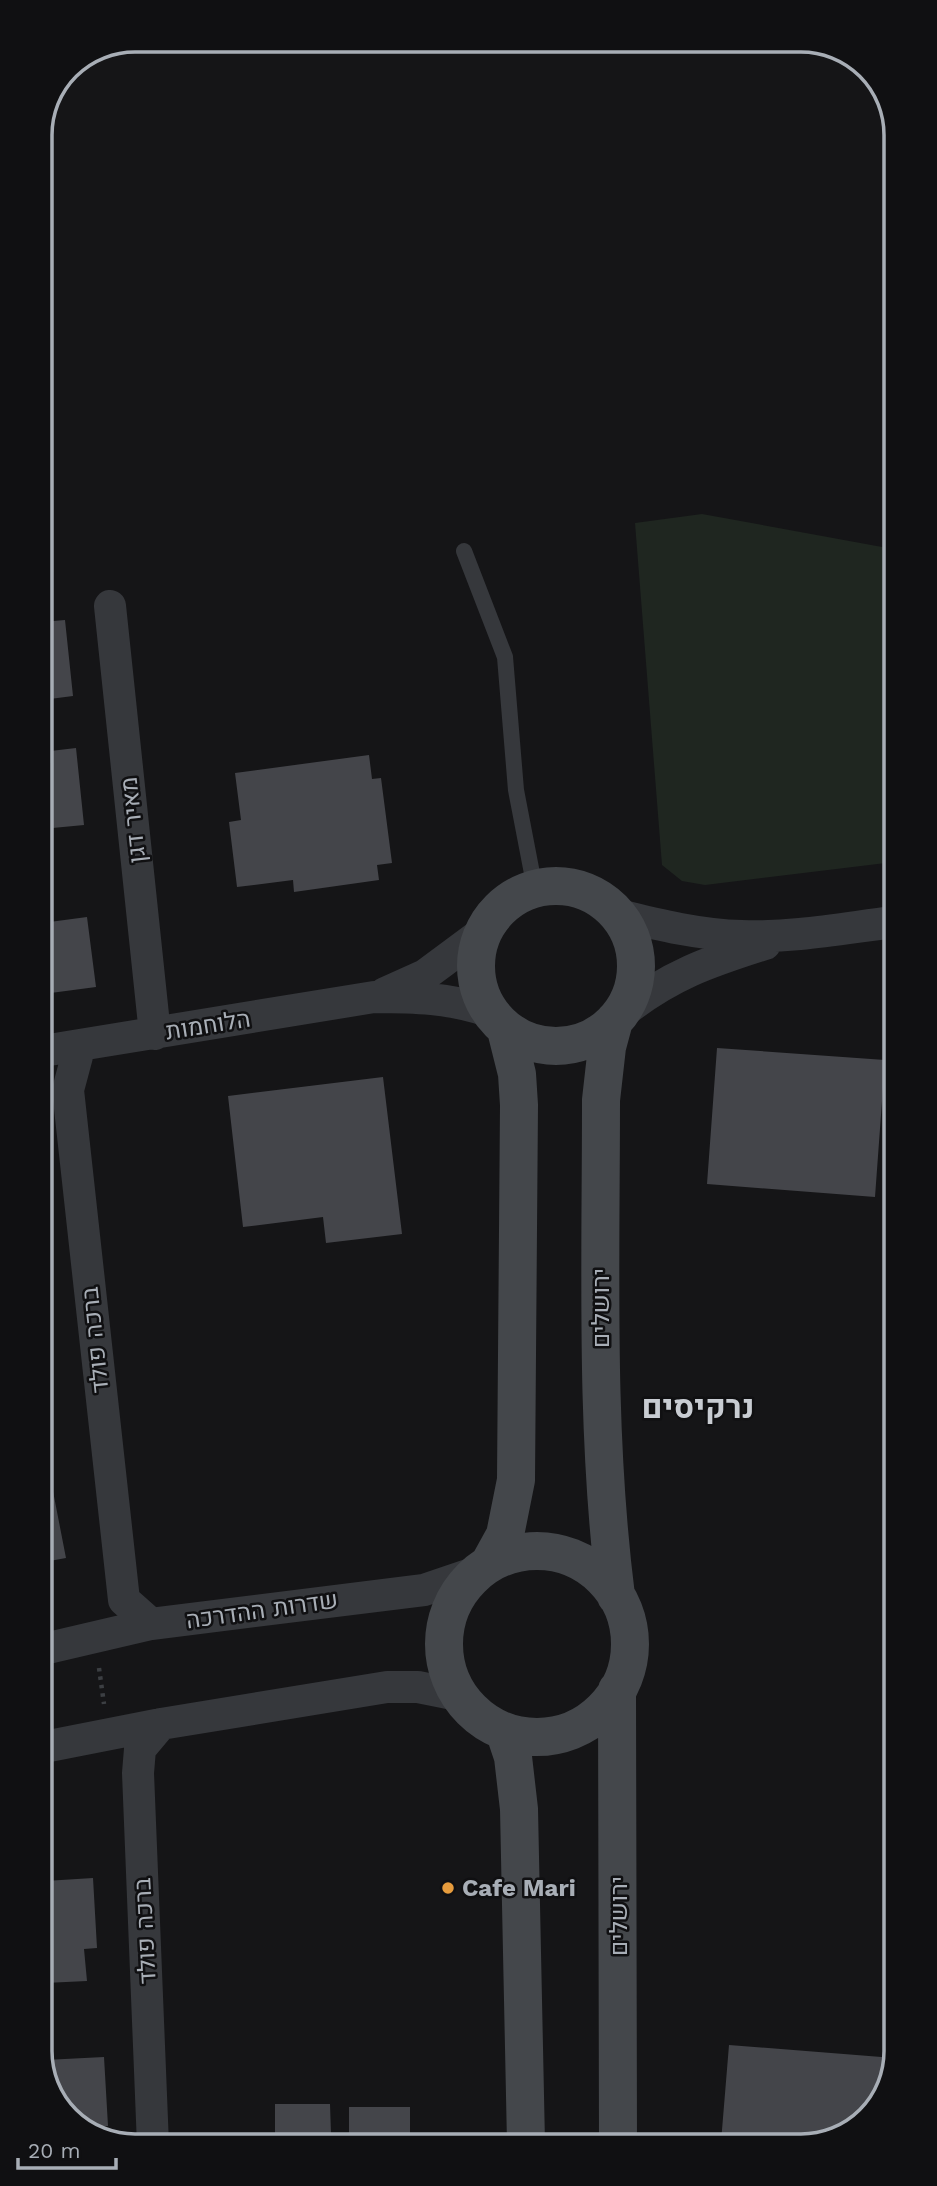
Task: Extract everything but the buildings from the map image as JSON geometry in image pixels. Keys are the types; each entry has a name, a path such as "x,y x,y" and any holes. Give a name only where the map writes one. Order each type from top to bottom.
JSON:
{"street":[{"name":"מאיר דגן","path":"110,606 155,1034"},
{"path":"485,1567 505,1535 516,1480 517,1074 497,1020 477,985 476,958 483,932 498,909 520,894 546,886 573,887 599,897 619,915 632,937 637,964 634,989 618,1017"},
{"path":"619,915 684,929 742,936 793,935 884,923"},
{"name":"הלוחמות","path":"374,997 425,975 483,932"},
{"path":"497,1020 529,1043 554,1048 580,1044 604,1032 654,988 680,974 793,935"},
{"name":"הלוחמות","path":"53,1049 374,997 425,997 461,1001 497,1020"},
{"name":"ירושלים","path":"616,1596 602,1450 600,1100 607,1047 618,1017"},
{"name":"ברכה פולד","path":"80,1045 68,1090 124,1600 151,1625"},
{"path":"525,1551 556,1552 586,1564 609,1585 616,1596 625,1611 631,1641 626,1671 613,1699 592,1720 565,1734 535,1738 505,1732 479,1717 458,1695 446,1666 444,1634 452,1604 470,1578 485,1567 525,1551"},
{"name":"שדרות ההדרכה","path":"52,1647 151,1625 424,1590 485,1567"},
{"path":"52,1745 161,1724 387,1687 418,1687 458,1695"},
{"name":"ירושלים","path":"617,1690 618,2134"},
{"name":"ברכה פולד","path":"153,2133 138,1773 140,1749 161,1724"},
{"path":"505,1732 513,1757 519,1809 526,2134"}],"lane":[{"path":"464,551 505,657 516,790 536,889"}],"path":[{"path":"95,1638 109,1734"}],"shaded area":[{"path":"702,514 884,547 884,863 705,885 682,881 662,865 635,523"}],"place":[{"name":"Cafe Mari","path":"448,1888"}],"district":[{"name":"נרקיסים","path":"698,1407"}]}
